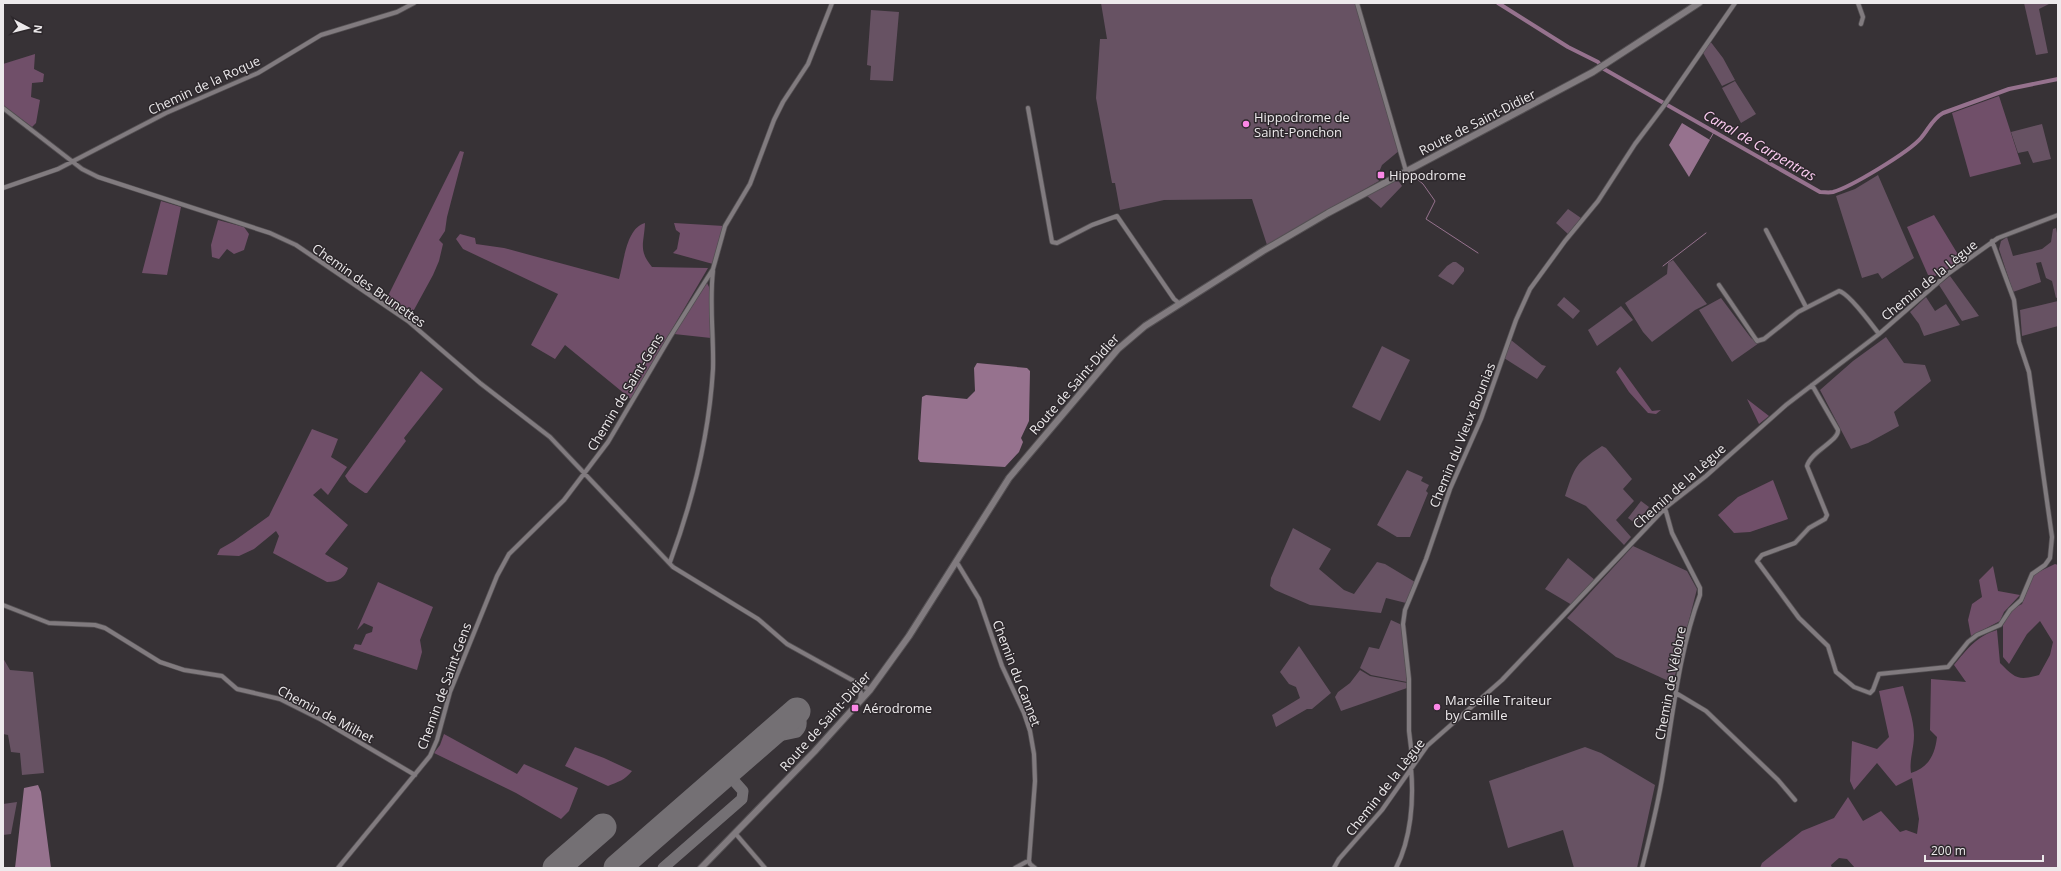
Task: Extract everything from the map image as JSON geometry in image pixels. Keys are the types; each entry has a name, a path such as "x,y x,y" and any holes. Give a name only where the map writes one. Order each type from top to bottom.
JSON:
{"main road":[{"name":"Route de Saint-Didier","path":"701,868 869,691 902,646 1009,478 1102,367 1135,333 1285,238 1406,171 1603,66 1699,3"}],"street":[{"name":"Chemin de la Roque","path":"3,188 58,169 166,113 258,73 321,36 397,12 414,3"},
{"name":"Chemin de Saint-Gens","path":"338,868 430,756 437,740 452,687 495,581 509,554 564,500 608,442 670,337 713,269 726,226 750,184 780,108 808,64 832,3"},
{"path":"1357,3 1406,171"},
{"name":"Chemin du Vieux Bounias","path":"1396,868 1403,853 1409,826 1412,766 1409,731 1410,690 1404,617 1450,489 1479,425 1516,320 1530,289 1598,201 1635,144 1664,107 1735,3"},
{"path":"1858,3 1863,17 1861,24"},
{"name":"Chemin des Brunettes","path":"3,108 82,169 98,177 270,233 296,245 408,322 498,398 550,436 584,474 670,562 673,567 758,619 787,644 869,691"},
{"path":"1028,108 1052,242 1057,244 1092,225 1117,216 1174,299 1180,304"},
{"name":"Chemin de la Lègue","path":"1334,868 1382,810 1427,746 1502,680 1665,508 1706,476 1760,427 1879,334 1949,273 1992,241 2058,215"},
{"path":"1766,230 1806,307"},
{"path":"1812,385 1838,430 1838,433 1834,439 1814,454 1807,466 1826,515 1822,522 1809,528 1795,543 1762,554 1757,561 1799,618 1828,646 1836,672 1854,687 1870,693 1874,690 1879,674 1948,667 1972,639 2000,625 2010,610 2021,600 2032,574 2045,565 2052,552 2052,537 2029,372 2019,342 2014,300 1992,241"},
{"path":"670,562 687,516 705,441 713,369 711,288 713,269"},
{"path":"1719,285 1756,341 1764,339 1806,307 1839,291 1843,292 1879,334"},
{"name":"Chemin de Vélobre","path":"1642,868 1662,775 1676,693 1700,588 1672,533 1665,508"},
{"name":"Chemin du Cannet","path":"956,561 979,599 1002,666 1024,714 1030,731 1034,754 1035,781 1029,860 1030,864 1035,868"},
{"name":"Chemin de Milhet","path":"3,605 49,623 95,625 104,628 160,662 184,670 222,676 237,689 280,699 320,719 415,775"},
{"path":"858,686 860,702"},
{"path":"1676,693 1706,711 1778,780 1795,800"},
{"path":"735,833 765,868"},
{"path":"1015,868 1026,862"}],"shaded area":[{"name":"Hippodrome de Saint-Ponchon","path":"1101,3 1355,3 1400,150 1382,165 1377,177 1379,181 1267,245 1252,199 1164,200 1120,210 1115,183 1112,183 1096,98 1100,39 1107,39"},
{"path":"2024,3 2051,3 2039,9 2048,53 2036,55"},
{"path":"871,10 899,12 893,81 870,80 871,66 867,65"},
{"path":"1710,41 1723,58 1735,80 1722,86 1702,51"},
{"path":"35,54 34,69 44,74 43,82 32,83 31,97 40,100 36,123 32,127 3,105 3,64"},
{"path":"1735,81 1756,114 1741,123 1722,88"},
{"path":"1999,96 2021,164 1970,177 1952,113"},
{"path":"1682,123 1710,140 1689,177 1669,145"},
{"path":"2042,124 2051,159 2033,163 2028,151 2018,153 2011,132"},
{"path":"460,151 464,152 447,217 445,231 439,240 443,244 439,261 409,319 384,304"},
{"path":"1878,175 1914,258 1882,279 1878,273 1862,278 1836,196 1855,189"},
{"path":"1397,179 1402,186 1381,208 1366,195"},
{"path":"161,201 181,207 167,275 142,273"},
{"path":"1568,209 1581,218 1568,234 1556,223"},
{"path":"1934,215 1962,261 1935,276 1928,275 1907,227"},
{"path":"218,220 244,227 249,234 244,250 234,254 227,249 219,259 212,257 211,245"},
{"path":"645,223 643,251 652,267 708,268 631,399 565,345 555,359 531,345 558,294 463,249 456,239 460,234 475,238 476,244 504,248 619,279 624,255 630,238 639,226"},
{"path":"674,223 724,226 713,264 673,253 677,249 680,233 676,230"},
{"path":"2056,228 2058,238 2058,297 2056,298 2052,281 2046,278 2041,262 2036,263 2041,282 2013,292 1999,249 2001,241 2007,237 2013,256 2042,249 2051,242 2053,229"},
{"path":"1673,260 1707,304 1695,310 1652,342 1643,332 1625,303 1667,274 1668,263"},
{"path":"1453,262 1456,262 1464,268 1464,271 1453,285 1438,276"},
{"path":"1950,276 1979,316 1962,321 1939,285"},
{"path":"707,283 709,287 711,338 674,334"},
{"path":"1564,297 1580,311 1573,319 1557,305"},
{"path":"1926,297 1935,311 1946,304 1960,325 1924,336 1919,324 1910,312"},
{"path":"1721,298 1751,338 1759,343 1732,362 1699,310"},
{"path":"2058,301 2058,326 2022,336 2020,310"},
{"path":"1621,306 1633,320 1597,346 1588,330"},
{"path":"1886,337 1904,363 1925,365 1931,381 1894,412 1899,426 1868,443 1851,449 1820,390 1853,361"},
{"path":"1511,340 1542,365 1546,366 1537,379 1504,358"},
{"path":"1382,346 1410,360 1380,421 1352,407"},
{"path":"977,363 1027,368 1030,371 1029,421 1021,438 1023,442 1019,452 1005,467 920,462 918,459 922,397 926,395 967,399 975,391 974,368"},
{"path":"1620,367 1652,411 1661,410 1656,414 1648,413 1629,392 1616,372"},
{"path":"421,371 443,389 404,438 406,441 367,493 365,493 349,482 345,476"},
{"path":"1747,399 1769,416 1759,424"},
{"path":"312,429 338,439 331,457 347,467 328,495 321,488 313,495 348,525 325,554 348,568 343,577 338,580 327,582 273,553 279,536 276,531 254,549 239,556 217,555 220,549 269,516"},
{"path":"1602,446 1606,448 1632,479 1623,489 1634,501 1616,520 1631,537 1624,545 1586,506 1565,496 1577,466 1586,457"},
{"path":"1407,470 1423,477 1421,481 1429,485 1426,491 1428,493 1410,537 1397,537 1377,525"},
{"path":"1773,480 1788,519 1750,532 1734,533 1718,515 1738,497"},
{"path":"1641,501 1649,507 1636,524 1628,518"},
{"path":"1293,528 1331,549 1319,569 1344,590 1354,594 1377,562 1385,564 1415,582 1406,603 1386,598 1381,613 1310,605 1275,590 1270,586 1271,578"},
{"path":"1633,546 1687,571 1697,589 1673,683 1616,657 1567,618"},
{"path":"1568,558 1595,580 1572,605 1545,589"},
{"path":"2055,564 2058,565 2058,868 1855,868 1847,859 1839,858 1831,865 1832,868 1760,868 1762,863 1802,831 1834,818 1848,797 1863,821 1881,811 1900,832 1906,830 1917,834 1919,819 1912,778 1896,786 1877,763 1854,790 1850,781 1852,741 1877,749 1889,737 1879,691 1903,686 1914,729 1911,773 1922,768 1930,760 1937,737 1930,730 1931,679 1966,682 1954,665 1968,648 1978,639 1997,630 2000,663 2009,672 2017,677 2026,678 2039,675 2050,655 2053,642 2040,621 2027,634 2009,664 2003,657 2003,625 2012,609 2022,604 2034,574"},
{"path":"1993,566 1998,591 2020,595 2004,612 2000,621 1971,636 1968,620 1972,604 1982,597 1979,580"},
{"path":"378,582 433,607 420,640 422,652 417,670 353,649 355,644 361,645 366,634 372,632 373,627 364,623 357,630"},
{"path":"1391,620 1402,625 1407,682 1371,675 1360,668 1369,647 1379,649"},
{"path":"1299,646 1331,693 1312,709 1307,709 1276,727 1272,715 1300,698 1296,687 1289,684 1280,672"},
{"path":"3,658 10,670 33,672 44,773 22,775 20,753 11,752 8,735 3,734"},
{"path":"1360,670 1370,676 1407,683 1407,688 1341,711 1335,697 1338,692 1350,683"},
{"path":"444,734 517,774 524,764 578,788 569,811 561,819 516,793 434,753 440,745"},
{"path":"575,747 632,771 624,779 608,786 565,766"},
{"path":"1585,747 1601,753 1655,785 1637,868 1574,868 1563,830 1508,848 1489,781"},
{"path":"38,785 41,792 51,868 15,868 24,788"},
{"path":"17,802 11,834 3,835 3,804"}],"waterway":[{"name":"Canal de Carpentras","path":"1498,3 1568,47 1598,62 1604,69 1820,192 1833,192 1841,189 1893,160 1915,144 1936,118 1943,113 2009,89 2058,79"},
{"path":"1710,139 1714,132"},
{"path":"1410,173 1423,184 1435,201 1426,219 1478,253"},
{"path":"1663,266 1706,233"}],"taxiway":[{"path":"764,739 797,732 801,722 799,717 794,714"},
{"path":"663,868 742,799 743,791 727,773"}],"runway":[{"path":"617,868 797,711"},
{"path":"556,868 603,827"}],"place":[{"name":"Hippodrome de Saint-Ponchon","path":"1246,124"},
{"name":"Hippodrome","path":"1381,175"},
{"name":"Marseille Traiteur by Camille","path":"1437,707"},
{"name":"Aérodrome","path":"855,708"}]}
